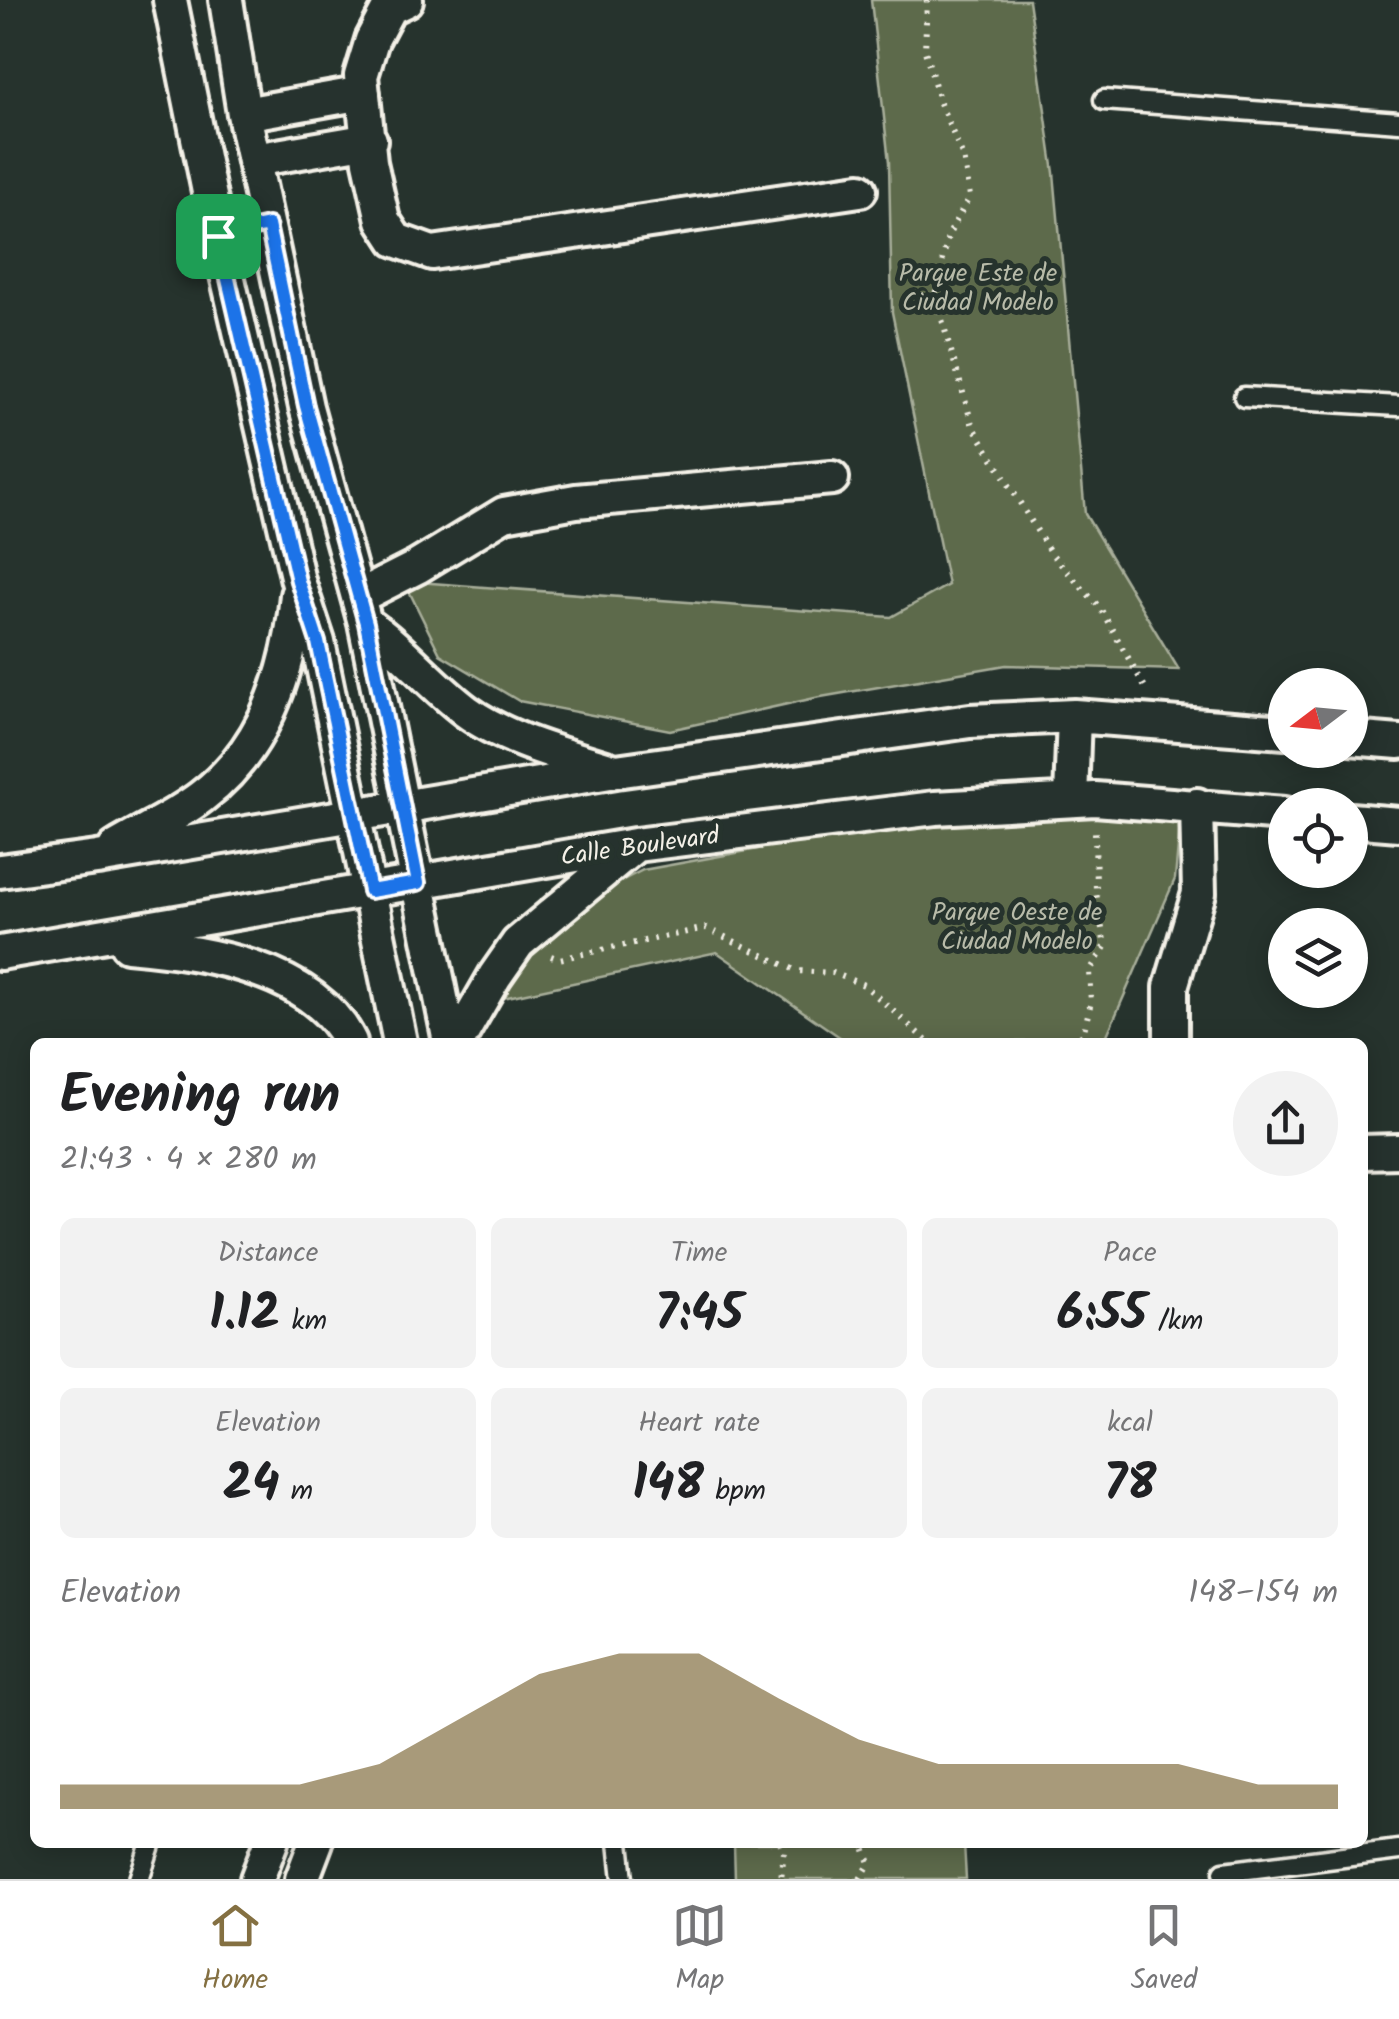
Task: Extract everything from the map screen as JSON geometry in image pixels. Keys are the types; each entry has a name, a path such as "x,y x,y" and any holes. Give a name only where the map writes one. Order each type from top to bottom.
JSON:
{"street":[{"path":"170,0 218,236 298,581 318,642 399,1038"},
{"path":"226,0 244,114 306,406 362,610 453,1038"},
{"path":"406,0 389,8 372,40 361,76 370,162 383,220 396,240 432,253 860,190"},
{"path":"244,114 364,93"},
{"path":"254,160 370,140"},
{"path":"218,236 268,225"},
{"path":"362,610 417,567 504,514 576,502 832,478"},
{"path":"96,858 202,797 247,753 274,698 292,645 298,581"},
{"path":"362,610 469,713 531,744 616,771"},
{"path":"1074,716 1082,799"},
{"path":"0,870 96,858 616,771 970,722 1074,716 1268,730"},
{"path":"1368,739 1399,742"},
{"name":"Calle Boulevard","path":"0,954 636,845 935,808 1082,799 1197,804 1268,812"},
{"path":"1171,1038 1171,987 1199,893 1197,804"},
{"path":"1368,821 1399,824"},
{"path":"456,1038 518,944 636,845"},
{"path":"78,941 169,948 266,972 310,998 348,1038"},
{"path":"1368,1152 1399,1151"},
{"path":"257,1879 269,1848"},
{"path":"302,1879 314,1848"}],"lane":[{"path":"1104,100 1399,122"},
{"path":"1244,398 1399,406"},
{"path":"139,1879 149,1848"},
{"path":"620,1848 623,1879"},
{"path":"1224,1872 1399,1850"}],"path":[{"path":"926,0 925,51 940,103 963,157 970,196 948,236 936,296 972,424 1050,552 1100,608 1164,720"},
{"path":"1077,1038 1083,1034 1090,1002 1089,972 1105,947 1082,799"},
{"path":"518,944 559,960 706,928 797,971 833,973 864,986 923,1038"},
{"path":"781,1879 782,1848"},
{"path":"860,1879 870,1863 864,1848"}],"green space":[{"name":"Parque Este de Ciudad Modelo","path":"871,0 1029,0 1054,173 1085,514 1179,670 1006,665 815,698 670,730 519,701 440,654 404,581 891,617 948,585 892,312 889,162"},
{"name":"Parque Oeste de Ciudad Modelo","path":"1182,801 1175,879 1106,1038 841,1038 717,952 503,998 532,926 643,870 933,817"},
{"path":"734,1848 964,1848 966,1879 735,1879"}],"route":[{"path":"268,225 306,406 366,623 418,883 370,891 318,642 298,581 218,236 268,225"}]}
